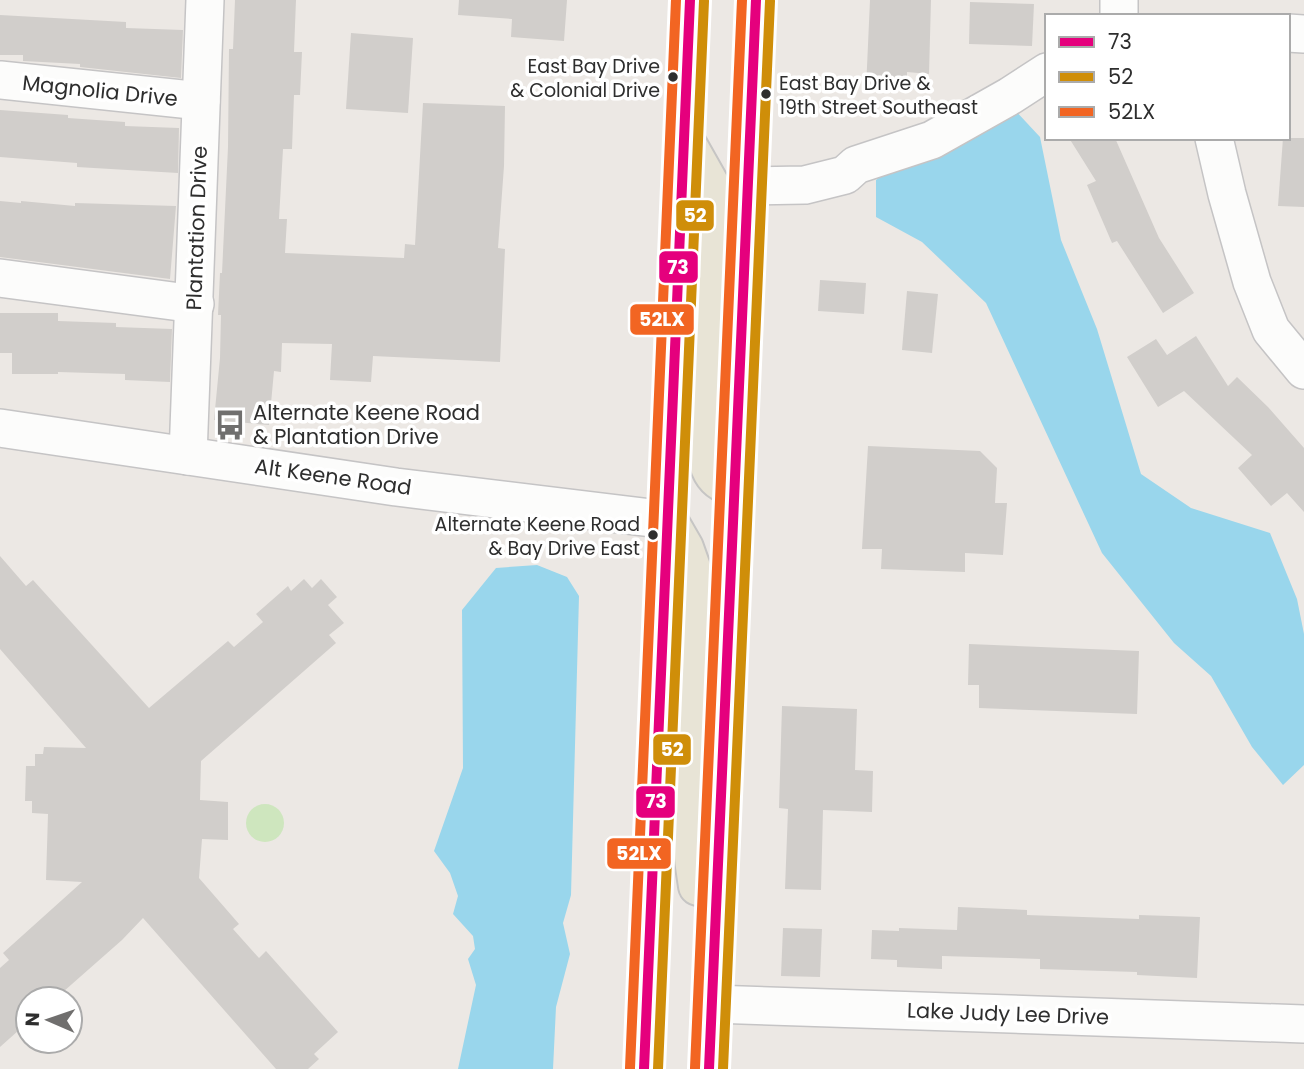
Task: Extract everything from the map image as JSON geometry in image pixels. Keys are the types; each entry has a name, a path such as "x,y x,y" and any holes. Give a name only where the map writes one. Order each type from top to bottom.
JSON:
{"main road":[{"path":"644,1069 690,0"},
{"path":"709,1069 756,0"},
{"path":"684,139 710,186 716,240 705,426 706,450 716,478 722,484 734,486"},
{"path":"668,520 684,548 695,579 687,781 698,887 704,911 715,925"},
{"path":"653,860 671,889 676,914 670,1069"}],"street":[{"name":"Plantation Drive","path":"188,456 205,0"},
{"path":"748,186 805,186 845,175 856,165 932,140 1045,73"},
{"name":"Magnolia Drive","path":"0,80 201,101"},
{"path":"1214,140 1252,282 1271,330 1304,370"},
{"path":"0,278 195,304"},
{"name":"Alt Keene Road","path":"0,428 396,487 668,520"},
{"name":"Lake Judy Lee Drive","path":"712,1004 1304,1024"}],"green space":[{"path":"265,804 278,810 284,823 278,836 265,842 252,836 246,823 252,810"}],"water":[{"path":"1014,109 1040,137 1061,240 1097,329 1141,474 1191,508 1270,533 1297,599 1304,634 1304,765 1283,785 1252,747 1211,676 1174,643 1102,553 986,303 922,242 876,217 876,180 893,167"},
{"path":"537,565 567,577 579,596 571,895 563,923 570,954 556,1007 553,1069 458,1069 476,985 468,959 475,949 473,936 453,914 458,896 450,873 434,851 463,768 462,610 496,568"}],"building":[{"path":"235,0 296,0 294,52 302,52 300,95 294,95 292,149 283,149 279,219 287,219 285,253 404,258 405,244 415,245 423,103 505,106 498,248 505,249 500,362 373,356 371,382 330,380 332,344 282,343 281,372 274,371 269,425 214,420 220,358 221,315 218,315 228,147 229,49 233,49"},
{"path":"459,0 567,0 564,41 511,37 512,19 458,15"},
{"path":"870,0 931,0 929,74 907,72 907,91 866,89"},
{"path":"970,2 1034,4 1032,46 969,44"},
{"path":"0,15 126,22 126,28 183,30 181,78 80,67 80,64 23,61 23,55 0,55"},
{"path":"351,33 413,38 408,113 346,109"},
{"path":"0,110 125,122 125,126 179,128 178,173 77,167 77,163 0,157"},
{"path":"1304,138 1304,207 1278,206 1283,140"},
{"path":"1070,140 1116,140 1159,238 1194,293 1163,313 1117,241 1112,243 1087,185 1096,181"},
{"path":"0,201 75,206 75,203 176,206 170,279 0,257"},
{"path":"820,280 866,283 864,314 818,311"},
{"path":"907,291 938,294 932,353 902,350"},
{"path":"0,313 58,313 58,321 172,329 170,382 125,380 125,374 12,374 12,353 0,353"},
{"path":"1196,336 1228,386 1237,377 1304,448 1304,512 1287,493 1271,506 1238,468 1252,455 1184,391 1158,407 1127,357 1156,339 1167,355"},
{"path":"868,446 980,451 997,468 995,503 1007,503 1003,555 965,553 965,572 881,569 882,549 862,549"},
{"path":"0,556 26,586 33,580 149,708 228,641 234,647 263,622 256,614 288,586 291,591 304,579 312,588 321,579 337,597 328,605 344,623 329,635 336,643 201,761 200,800 228,802 228,840 202,839 199,878 239,924 233,929 259,958 266,951 338,1032 314,1054 319,1059 308,1069 276,1069 143,918 71,985 14,985 14,1034 0,1047 0,968 9,960 3,953 82,882 46,880 48,814 32,813 32,801 25,801 26,766 35,766 35,754 43,754 44,747 86,748 0,649"},
{"path":"969,644 1139,651 1137,714 979,708 979,685 968,685"},
{"path":"782,706 857,709 855,770 873,771 872,812 823,810 821,890 785,889 788,809 779,808"},
{"path":"958,907 1027,910 1027,915 1139,919 1139,915 1200,917 1197,978 1137,975 1137,972 1040,969 1040,959 942,956 942,969 897,967 897,960 871,959 872,930 957,930"},
{"path":"783,928 822,929 820,977 781,976"}],"transit line":[{"name":"52LX","path":"630,1068 676,0"},
{"name":"73","path":"644,1069 690,0"},
{"name":"52LX","path":"695,1068 742,0"},
{"name":"73","path":"709,1069 756,0"},
{"name":"52","path":"658,1069 704,1"},
{"name":"52","path":"723,1069 770,1"}],"place":[{"name":"East Bay Drive & Colonial Drive","path":"673,77"},
{"name":"East Bay Drive & 19th Street Southeast","path":"766,94"},
{"name":"Alternate Keene Road & Plantation Drive","path":"230,425"},
{"name":"Alternate Keene Road & Bay Drive East","path":"653,535"}]}
